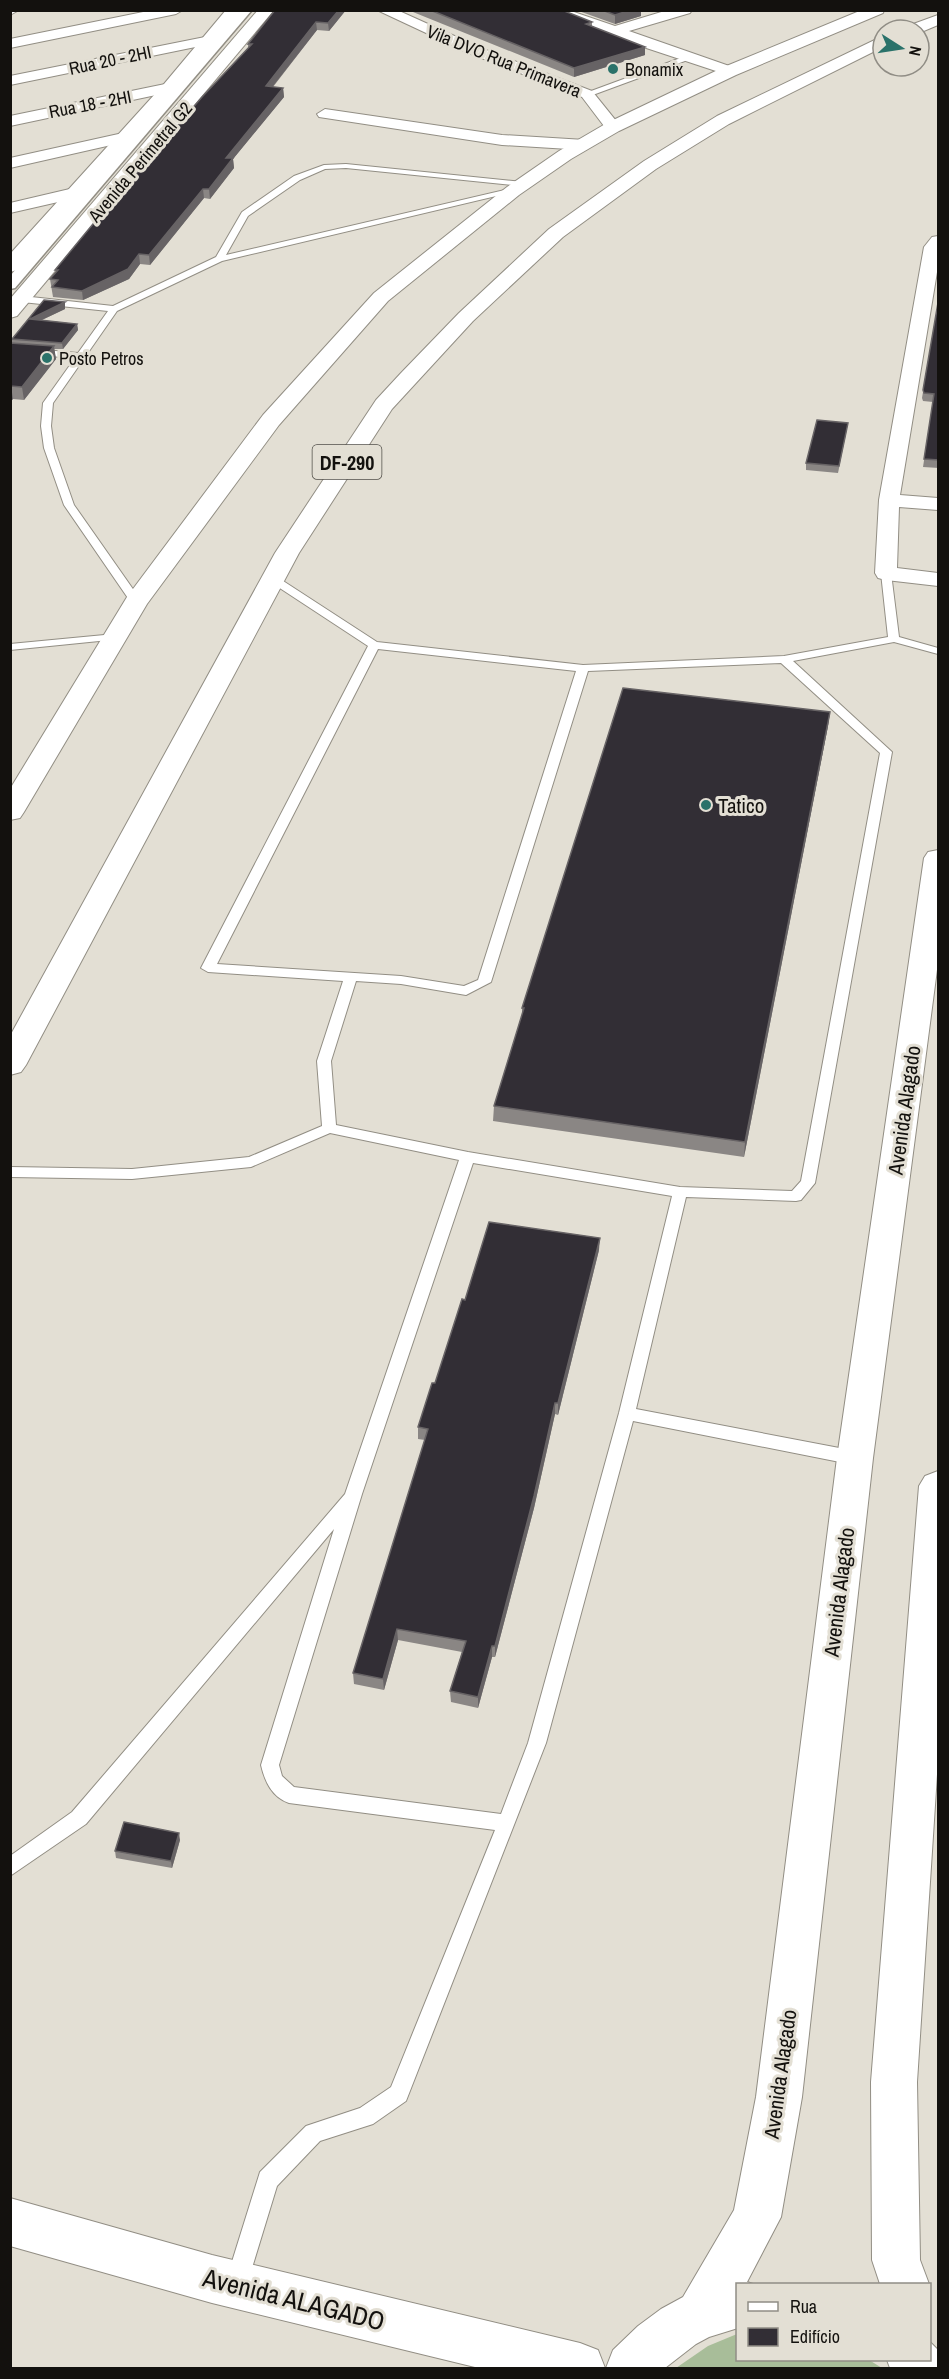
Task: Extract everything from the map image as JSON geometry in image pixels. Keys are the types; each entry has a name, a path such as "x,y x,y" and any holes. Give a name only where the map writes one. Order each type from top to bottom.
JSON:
{"main road":[{"path":"10,812 136,602 271,420 381,297 518,187 565,155 613,127 730,71 877,10"},
{"name":"Avenida Perimetral G2","path":"14,259 41,239 61,218 74,193 123,138 216,38 245,15"},
{"name":"Avenida Perimetral G2","path":"14,298 90,221 242,40 245,15"},
{"path":"216,38 242,40"},
{"name":"DF-290","path":"10,1065 287,553 384,405 466,316 556,233 650,165 723,120 871,47"},
{"path":"61,218 90,221"},
{"path":"41,239 70,243"},
{"name":"Avenida Alagado","path":"720,2307 757,2217 779,2097 855,1458 939,858"},
{"path":"904,2283 896,2260 894,2082 939,1486"},
{"name":"Avenida ALAGADO","path":"10,2222 236,2285 580,2368"},
{"path":"631,2368 658,2338 720,2307"}],"street":[{"path":"10,44 176,10"},
{"name":"Vila DVO Rua Primavera","path":"384,10 476,51 586,94 613,127"},
{"path":"553,10 730,71"},
{"path":"612,32 685,10"},
{"path":"61,218 216,38"},
{"name":"Rua 20 - 2HI","path":"10,81 216,38"},
{"name":"Rua 18 - 2HI","path":"10,120 170,88"},
{"path":"325,114 502,140 585,145"},
{"path":"10,163 123,138"},
{"path":"502,140 565,155"},
{"path":"10,208 74,193"},
{"path":"14,298 41,239"},
{"path":"939,241 933,247 889,500 886,573 939,579"},
{"path":"889,500 939,504"}],"lane":[{"path":"586,94 689,58"},
{"path":"219,259 245,214 297,178 324,167 346,166 518,187"},
{"path":"136,602 69,505 49,448 46,426 48,403 114,309 219,259 518,187"},
{"path":"14,298 114,309"},
{"path":"10,350 81,356"},
{"path":"886,573 894,639"},
{"path":"273,579 374,645 583,668 784,659 894,639 939,651"},
{"path":"10,647 116,637"},
{"path":"374,645 208,968 401,980 466,991 484,982 583,668"},
{"path":"10,1172 132,1174 251,1162 329,1128 468,1157 680,1192 796,1196 808,1183 886,752 784,659"},
{"path":"329,1128 324,1061 351,976"},
{"path":"468,1157 353,1494 270,1765 274,1780 289,1795 507,1823"},
{"path":"236,2285 268,2180 314,2133 366,2117 399,2094 537,1743 627,1413 680,1192"},
{"path":"627,1413 855,1458"},
{"path":"10,1867 79,1818 353,1494"}],"green space":[{"path":"736,2334 736,2361 871,2361 882,2368 676,2368 708,2346"}],"building":[{"path":"275,10 339,10 328,23 316,22 266,86 283,88 226,158 233,158 209,189 203,189 149,255 139,254 128,269 82,291 52,287 58,280 50,279 58,270 55,270 202,97 252,44 248,44"},
{"path":"430,10 562,10 592,22 586,24 645,47 574,68"},
{"path":"602,10 631,10 615,15"},
{"path":"939,297 939,460 924,459 934,394 924,393 923,390"},
{"path":"44,300 65,302 30,319 77,324 62,343 12,339"},
{"path":"10,343 54,346 22,387 10,387"},
{"path":"817,420 848,423 839,466 806,463"},
{"path":"623,688 830,712 745,1142 494,1106 524,1008 522,1008"},
{"path":"489,1222 600,1238 558,1403 555,1403 534,1496 495,1646 492,1646 478,1697 450,1691 466,1641 397,1629 383,1679 353,1673 428,1429 418,1427 462,1299 465,1300"},
{"path":"124,1822 179,1833 171,1861 115,1851"}],"place":[{"name":"Bonamix","path":"613,69"},
{"name":"Posto Petros","path":"47,358"},
{"name":"Tatico","path":"706,805"}]}
